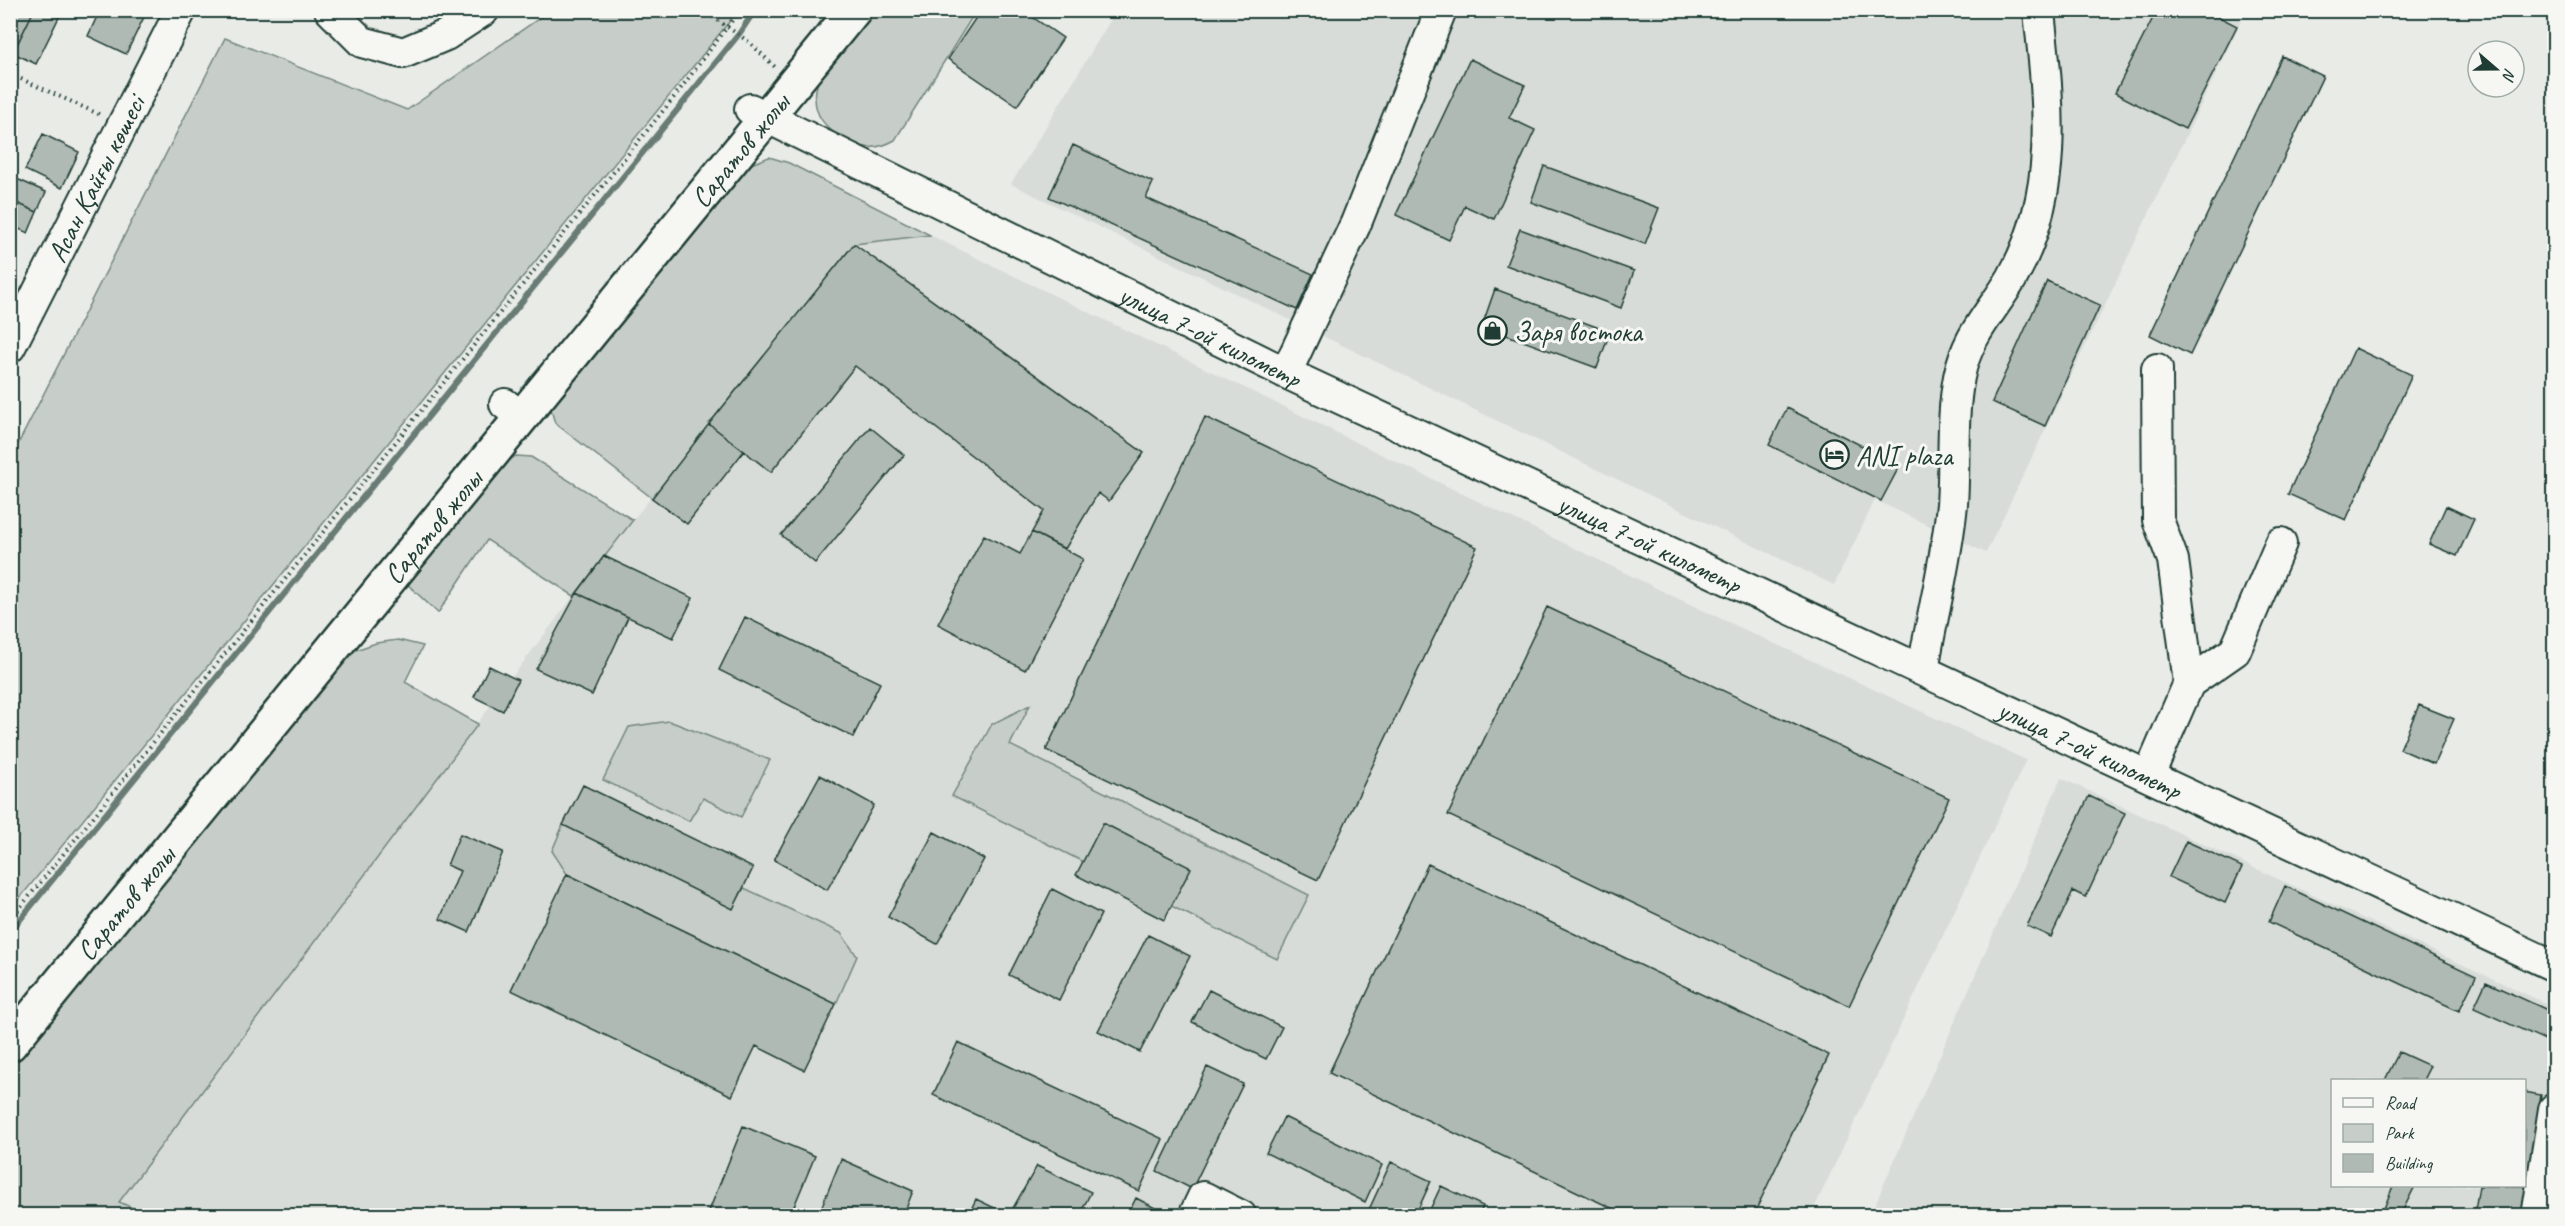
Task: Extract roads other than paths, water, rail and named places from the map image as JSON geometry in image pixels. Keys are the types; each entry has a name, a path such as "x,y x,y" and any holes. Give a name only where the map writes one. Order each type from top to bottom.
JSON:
{"main road":[{"name":"Саратов жолы","path":"759,113 780,72 829,10"},
{"name":"Саратов жолы","path":"10,1012 514,411 759,113 854,10"},
{"name":"Саратов жолы","path":"10,1044 514,411"}],"street":[{"name":"Асан Қайғы көшесі","path":"10,347 181,10"},
{"path":"330,10 362,42 403,53 446,35 484,10"},
{"path":"1286,373 1356,223 1441,10"},
{"path":"1923,670 1952,504 1952,447 1959,377 1970,343 1988,311 2012,278 2041,209 2046,176 2049,103 2039,12"},
{"name":"улица 7-ой километр","path":"759,113 1286,373 2554,966"},
{"path":"2149,775 2189,683 2173,560 2158,520 2157,369"},
{"path":"2189,683 2235,651 2281,543"},
{"path":"2537,1215 2554,1109"},
{"path":"1194,1215 1203,1197 1241,1215"}],"waterway":[{"path":"10,932 739,34 755,10"}],"place":[{"name":"Заря востока","path":"1493,331"},
{"name":"ANI plaza","path":"1835,455"}]}
